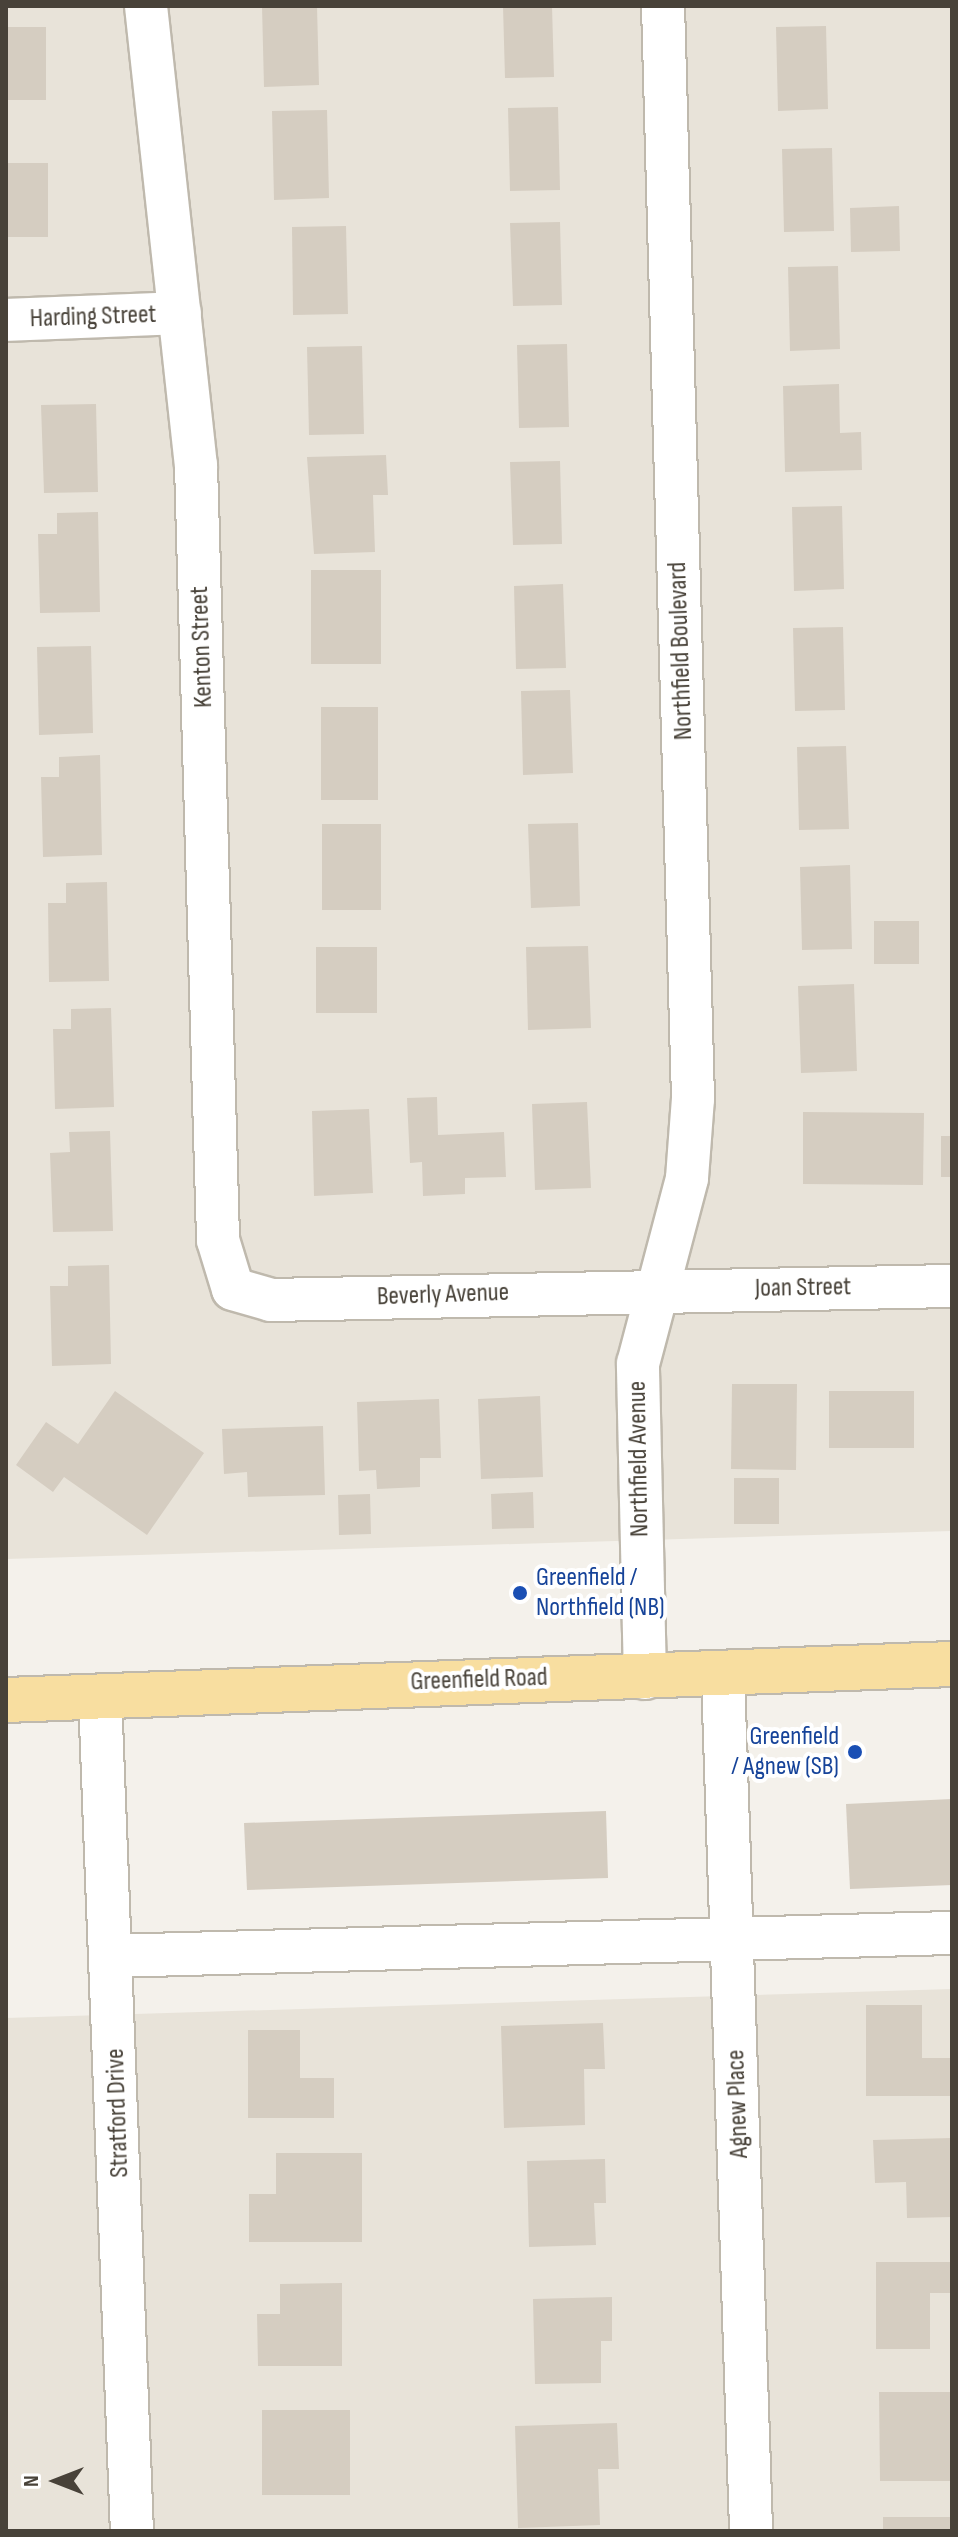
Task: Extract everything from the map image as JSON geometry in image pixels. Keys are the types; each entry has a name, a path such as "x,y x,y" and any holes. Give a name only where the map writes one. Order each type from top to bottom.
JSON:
{"main road":[{"name":"Greenfield Road","path":"6,1700 723,1676 952,1664"}],"street":[{"name":"Kenton Street","path":"146,6 180,313 199,528 218,1240 233,1289"},
{"name":"Northfield Boulevard","path":"654,1290 687,1178 693,1099 663,6"},
{"name":"Harding Street","path":"6,320 180,313"},
{"name":"Joan Street","path":"654,1290 952,1286"},
{"name":"Beverly Avenue","path":"233,1289 271,1300 654,1290"},
{"name":"Northfield Avenue","path":"645,1678 636,1398 654,1290"},
{"name":"Agnew Place","path":"723,1676 751,2531"},
{"name":"Stratford Drive","path":"100,1696 132,2531"},
{"path":"111,1956 952,1933"}],"shaded area":[{"path":"6,6 952,6 952,1531 6,1559"},
{"path":"952,1989 952,2531 6,2531 6,2018"}],"building":[{"path":"262,6 317,6 319,85 264,87"},
{"path":"503,6 552,6 554,77 505,78"},
{"path":"826,26 828,109 778,111 776,27"},
{"path":"6,27 46,27 46,100 6,100"},
{"path":"558,107 560,190 510,191 508,108"},
{"path":"327,110 329,198 274,200 272,111"},
{"path":"832,148 834,231 784,232 782,149"},
{"path":"6,163 48,163 48,237 6,237"},
{"path":"899,206 900,251 851,252 850,208"},
{"path":"560,222 562,305 513,306 510,223"},
{"path":"346,226 348,314 293,315 292,227"},
{"path":"838,266 840,349 790,351 788,267"},
{"path":"567,344 569,427 519,428 517,345"},
{"path":"362,346 364,434 309,435 307,347"},
{"path":"839,384 840,433 861,432 862,470 785,472 783,386"},
{"path":"96,404 98,492 44,493 41,405"},
{"path":"386,455 388,495 373,495 375,552 314,554 307,457"},
{"path":"560,461 562,544 513,545 510,462"},
{"path":"842,506 844,589 794,591 792,507"},
{"path":"98,512 100,612 40,613 38,534 57,534 57,513"},
{"path":"311,570 381,570 381,664 311,664"},
{"path":"563,584 566,668 516,669 514,586"},
{"path":"843,627 845,710 795,711 793,628"},
{"path":"91,646 93,733 39,735 37,647"},
{"path":"570,690 573,773 523,775 521,691"},
{"path":"321,707 378,707 378,800 321,800"},
{"path":"846,746 849,829 799,830 797,747"},
{"path":"100,755 102,855 43,857 41,777 59,777 59,757"},
{"path":"578,823 580,906 531,908 528,824"},
{"path":"322,824 381,824 381,910 322,910"},
{"path":"850,865 852,949 802,950 800,867"},
{"path":"107,882 109,981 49,982 48,903 66,903 66,883"},
{"path":"874,921 919,921 919,964 874,964"},
{"path":"588,946 591,1028 528,1030 526,947"},
{"path":"316,947 377,947 377,1013 316,1013"},
{"path":"854,984 857,1071 801,1073 798,986"},
{"path":"111,1008 114,1107 55,1109 53,1029 71,1029 71,1009"},
{"path":"437,1097 438,1135 504,1132 506,1177 465,1178 465,1194 423,1196 422,1162 410,1163 407,1098"},
{"path":"587,1102 591,1188 535,1190 532,1104"},
{"path":"369,1109 373,1193 314,1196 312,1111"},
{"path":"803,1112 924,1113 923,1185 803,1184"},
{"path":"110,1131 113,1231 53,1232 50,1153 70,1152 69,1132"},
{"path":"941,1136 952,1136 952,1177 941,1177"},
{"path":"109,1265 111,1364 52,1366 50,1286 68,1286 68,1266"},
{"path":"732,1384 797,1384 796,1470 731,1469"},
{"path":"115,1391 204,1453 147,1535 64,1477 53,1492 16,1465 46,1422 78,1444"},
{"path":"829,1391 914,1391 914,1448 829,1448"},
{"path":"540,1396 543,1477 481,1479 478,1399"},
{"path":"439,1399 441,1458 420,1458 420,1487 377,1489 376,1470 359,1471 357,1402"},
{"path":"323,1426 325,1495 248,1497 247,1472 224,1474 222,1429"},
{"path":"734,1478 779,1478 779,1524 734,1524"},
{"path":"533,1492 534,1528 492,1529 491,1494"},
{"path":"370,1494 371,1534 339,1535 338,1495"},
{"path":"952,1799 952,1885 850,1889 846,1804"},
{"path":"606,1811 608,1878 247,1890 244,1823"},
{"path":"866,2005 922,2005 922,2058 952,2058 952,2096 866,2096"},
{"path":"603,2023 605,2069 584,2069 585,2125 504,2128 501,2026"},
{"path":"248,2030 300,2030 300,2078 334,2078 334,2118 248,2118"},
{"path":"952,2138 952,2217 907,2218 906,2182 875,2183 873,2140"},
{"path":"276,2153 362,2153 362,2242 249,2242 249,2194 276,2194"},
{"path":"605,2159 606,2203 594,2203 596,2245 529,2247 527,2161"},
{"path":"876,2262 952,2262 952,2293 930,2293 930,2349 876,2349"},
{"path":"342,2283 342,2366 258,2366 257,2314 280,2314 280,2284"},
{"path":"612,2297 612,2341 601,2341 601,2383 535,2384 533,2299"},
{"path":"879,2392 952,2392 951,2481 880,2481"},
{"path":"262,2410 350,2410 350,2495 262,2495"},
{"path":"617,2423 619,2469 598,2469 600,2525 518,2528 515,2426"},
{"path":"883,2517 952,2517 952,2531 883,2531"}],"place":[{"name":"Greenfield / Northfield (NB)","path":"520,1593"},
{"name":"Greenfield / Agnew (SB)","path":"855,1752"}]}
